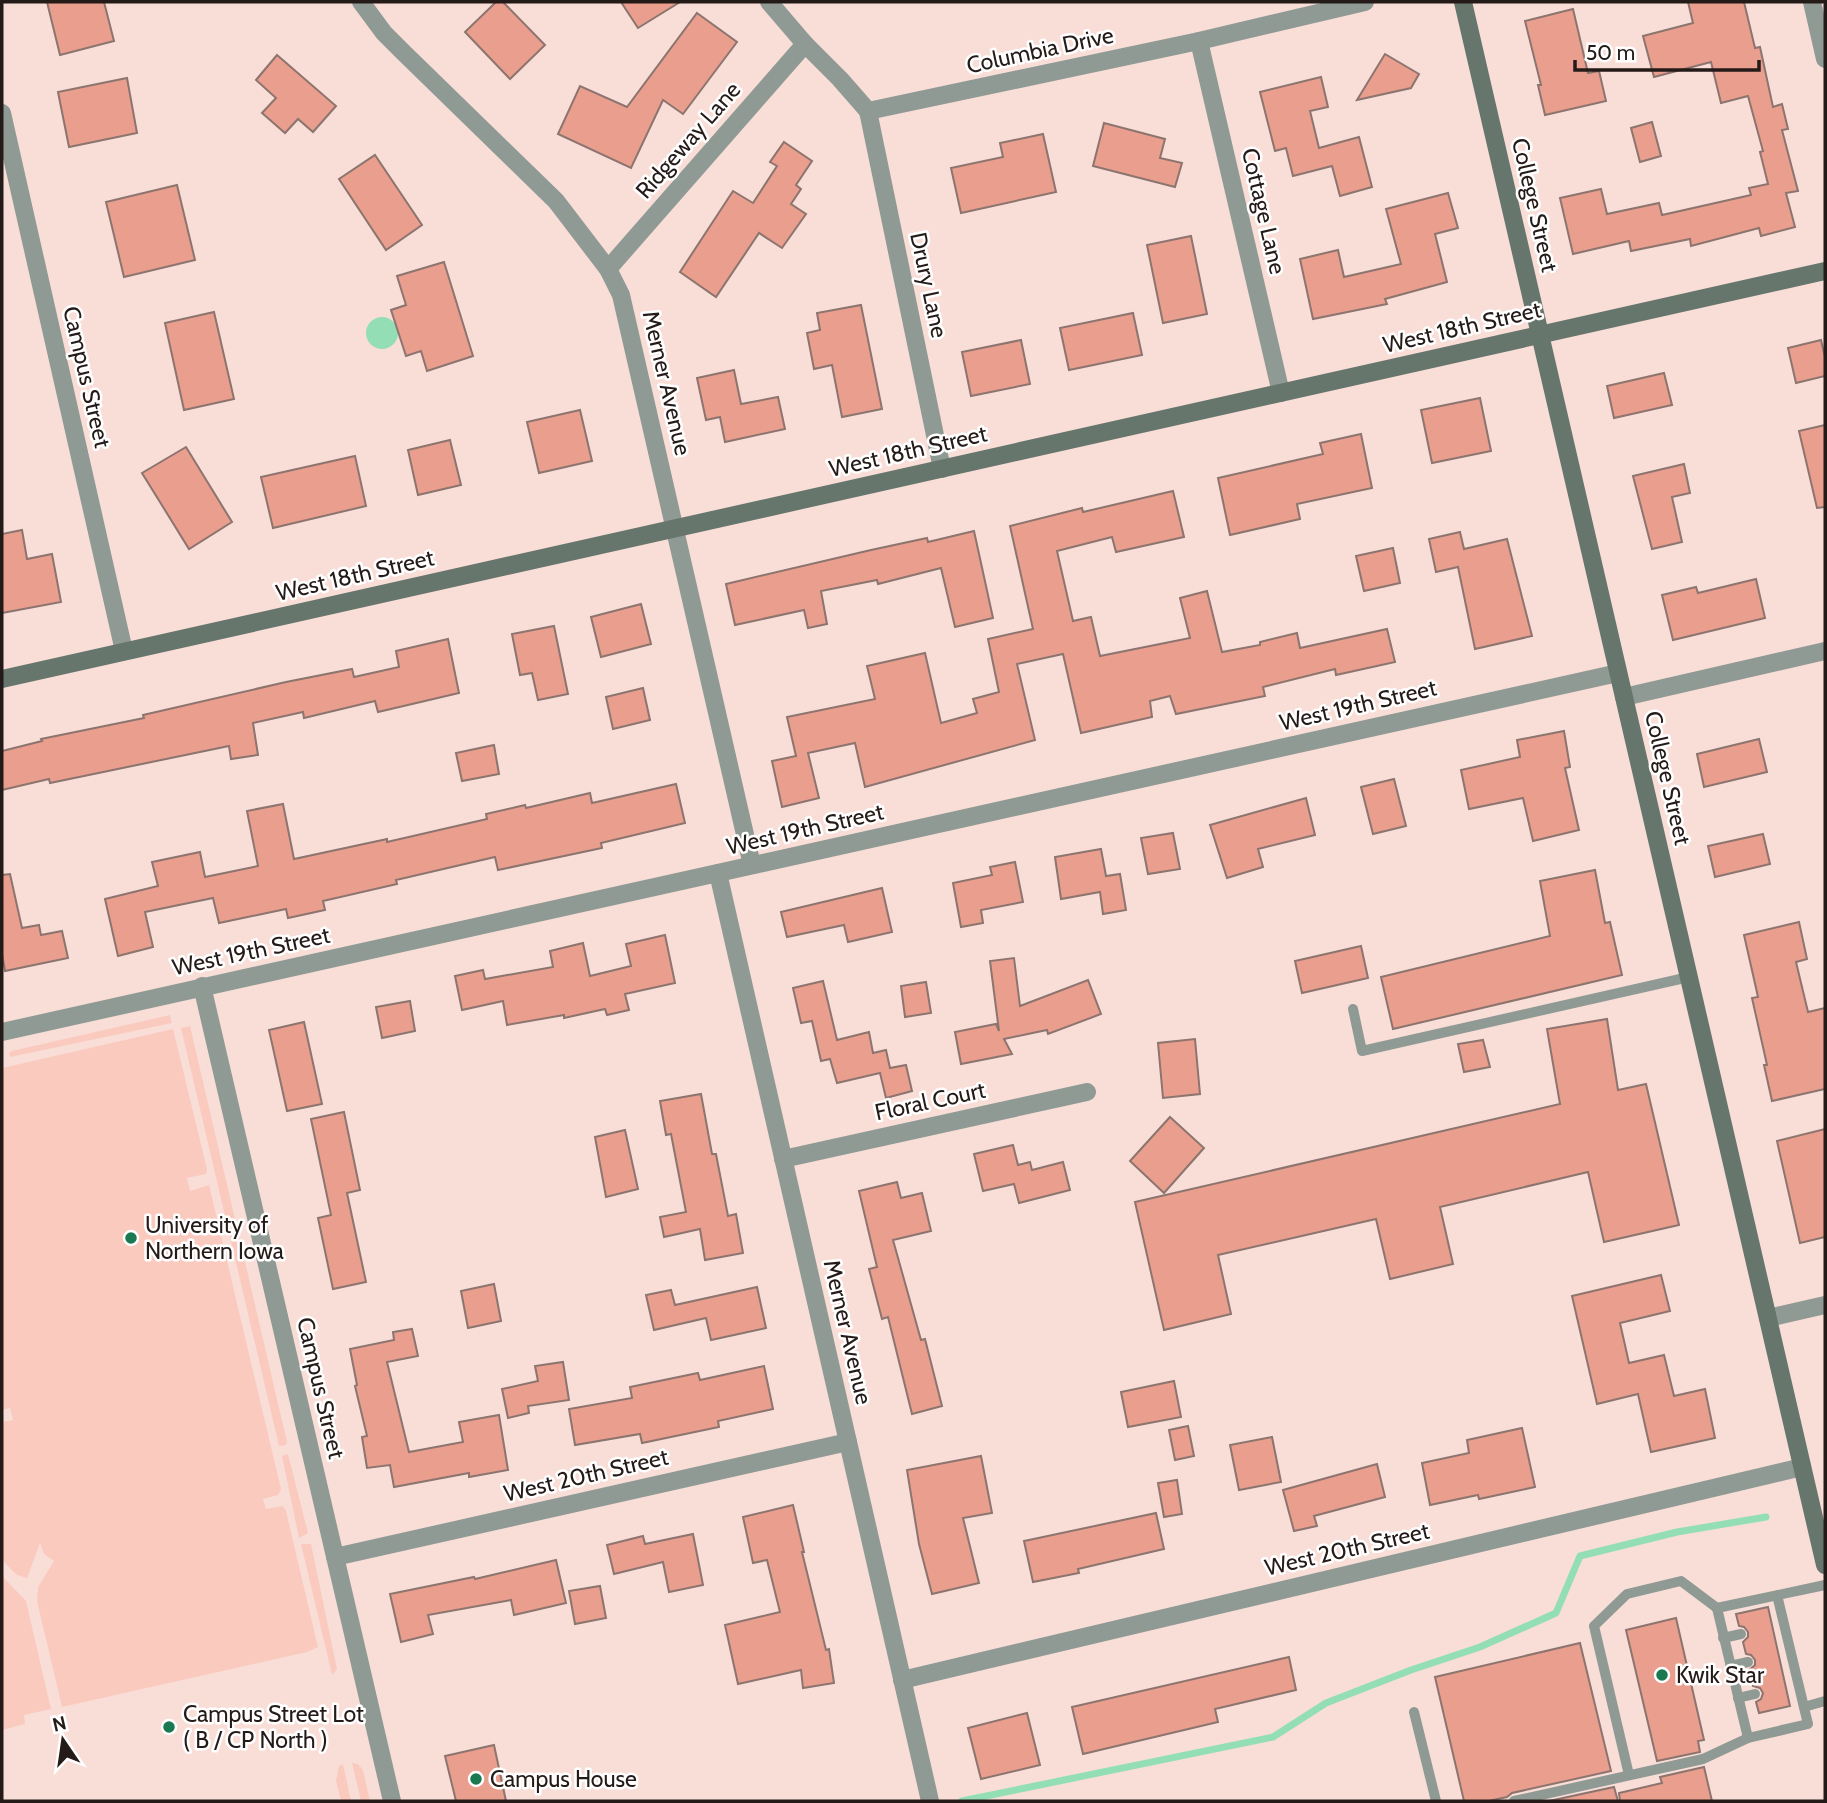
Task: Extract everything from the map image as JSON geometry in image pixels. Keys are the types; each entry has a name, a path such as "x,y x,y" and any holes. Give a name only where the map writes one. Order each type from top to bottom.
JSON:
{"main road":[{"name":"College Street","path":"1463,2 1825,1565"},
{"name":"West 18th Street","path":"2,679 1825,271"}],"street":[{"name":"Merner Avenue","path":"362,2 384,33 556,201 608,269 621,295 752,866"},
{"path":"769,2 867,111"},
{"name":"Columbia Drive","path":"867,111 1199,41 1365,2"},
{"path":"1812,2 1825,59"},
{"name":"Cottage Lane","path":"1199,41 1281,393"},
{"name":"Ridgeway Lane","path":"608,269 805,44"},
{"name":"Drury Lane","path":"867,111 942,468"},
{"name":"Campus Street","path":"2,113 124,651"},
{"path":"1624,697 1825,651"},
{"name":"West 19th Street","path":"2,1032 1618,673"},
{"name":"Merner Avenue","path":"718,873 930,1801"},
{"name":"Campus Street","path":"202,986 392,1801"},
{"name":"Floral Court","path":"783,1159 1087,1092"},
{"path":"1768,1318 1825,1305"},
{"name":"West 20th Street","path":"335,1558 848,1441"},
{"name":"West 20th Street","path":"902,1680 1802,1467"}],"lane":[{"path":"1353,1009 1362,1051 1689,977"},
{"path":"1629,1775 1594,1626 1627,1594 1682,1581 1717,1608 1748,1738"},
{"path":"1717,1608 1825,1585"},
{"path":"1514,1801 1703,1759 1748,1738 1808,1724 1791,1652 1778,1626 1777,1595"},
{"path":"1723,1639 1741,1634"},
{"path":"1779,1655 1791,1652"},
{"path":"1730,1666 1748,1662"},
{"path":"1786,1687 1799,1684"},
{"path":"1738,1698 1755,1694"},
{"path":"1804,1707 1825,1701"},
{"path":"1414,1712 1436,1801"}],"shaded area":[{"path":"382,317 394,321 398,333 394,345 382,349 370,345 366,333 370,321"},
{"path":"170,1015 172,1023 10,1057 9,1053 12,1051"},
{"path":"190,1026 286,1445 279,1446 181,1028"},
{"name":"University of Northern Iowa","path":"173,1029 207,1169 206,1174 187,1178 190,1191 209,1185 281,1489 278,1495 263,1499 266,1509 283,1506 286,1511 318,1647 307,1652 62,1707 37,1601 38,1587 54,1561 44,1554 40,1543 27,1578 17,1575 2,1560 2,1422 13,1420 10,1408 2,1410 2,1068"},
{"path":"288,1454 308,1533 299,1538 282,1456"},
{"path":"301,1544 311,1544 337,1669 332,1675"},
{"path":"2,1576 26,1601 51,1709 24,1715 25,1724 2,1730"},
{"path":"352,1763 358,1764 363,1770 370,1801 361,1801"},
{"path":"343,1764 351,1801 341,1801 336,1781 339,1766"}],"building":[{"path":"47,2 104,2 114,41 60,55"},
{"path":"496,2 503,2 545,45 510,79 465,32"},
{"path":"621,2 680,2 638,28"},
{"path":"1688,2 1744,2 1755,48 1760,47 1773,107 1782,104 1788,129 1782,130 1798,191 1786,193 1795,227 1761,236 1759,228 1691,246 1690,239 1631,251 1629,241 1573,254 1560,198 1601,189 1607,214 1659,203 1662,215 1751,195 1749,188 1768,184 1760,152 1763,151 1748,96 1721,103 1711,62 1654,77 1643,36 1693,23"},
{"path":"1573,9 1588,73 1599,71 1606,101 1545,115 1538,85 1541,85 1525,21"},
{"path":"697,13 737,42 683,114 663,100 631,168 558,134 580,86 627,107"},
{"path":"1385,54 1419,74 1411,88 1357,100"},
{"path":"277,55 336,106 313,132 298,119 285,133 262,113 276,98 256,80"},
{"path":"1321,77 1328,107 1310,111 1319,148 1359,137 1372,187 1340,196 1332,166 1293,176 1286,148 1275,151 1260,92"},
{"path":"127,78 137,133 69,147 58,92"},
{"path":"1652,122 1661,156 1640,162 1631,128"},
{"path":"1104,123 1165,139 1160,158 1182,163 1175,187 1093,166"},
{"path":"1043,134 1056,192 961,213 951,168 1003,157 1000,143"},
{"path":"784,142 812,161 796,185 801,189 791,204 806,214 782,248 759,233 716,297 680,272 733,191 753,203 777,166 770,162"},
{"path":"375,155 422,225 386,250 339,179"},
{"path":"177,185 195,260 124,277 106,202"},
{"path":"1448,193 1458,228 1435,234 1447,282 1385,299 1387,304 1313,319 1300,259 1338,250 1344,277 1401,264 1386,209"},
{"path":"1191,236 1207,314 1163,323 1147,245"},
{"path":"444,262 473,356 427,371 421,351 406,356 391,310 406,305 397,276"},
{"path":"861,305 882,409 842,417 832,365 814,369 807,333 820,330 817,313"},
{"path":"214,312 234,399 184,410 165,323"},
{"path":"1133,313 1142,355 1069,370 1060,328"},
{"path":"1021,340 1030,384 971,396 962,352"},
{"path":"1821,340 1825,376 1796,383 1788,348"},
{"path":"734,370 741,404 778,397 785,429 725,442 720,417 706,420 697,378"},
{"path":"1664,373 1672,405 1614,418 1607,386"},
{"path":"1480,398 1491,451 1432,463 1421,410"},
{"path":"580,410 592,461 539,473 527,422"},
{"path":"1825,425 1825,507 1817,508 1799,431"},
{"path":"1361,434 1372,488 1297,504 1300,519 1230,535 1218,478 1323,454 1320,443"},
{"path":"450,440 461,485 418,495 408,450"},
{"path":"186,447 232,522 189,549 142,473"},
{"path":"355,456 366,506 273,528 261,477"},
{"path":"1684,464 1690,493 1672,497 1682,542 1652,549 1633,476"},
{"path":"1173,491 1184,537 1116,552 1112,537 1057,551 1073,621 1091,617 1100,656 1190,638 1180,598 1207,591 1222,652 1260,645 1260,642 1297,633 1300,648 1387,629 1395,662 1336,675 1335,669 1263,687 1265,696 1176,714 1170,696 1150,701 1152,717 1081,733 1063,654 1017,664 1035,740 865,787 855,743 808,753 819,798 782,807 772,761 796,756 787,717 875,699 867,666 925,653 941,723 977,713 973,699 999,692 988,639 1033,629 1010,526 1082,508 1083,512"},
{"path":"22,530 27,559 52,554 61,602 2,613 2,534"},
{"path":"974,531 993,618 955,627 941,568 878,584 877,580 821,591 827,624 808,628 804,610 735,625 726,584 927,538 928,542"},
{"path":"1460,532 1464,549 1507,539 1532,636 1475,649 1458,567 1436,572 1429,539"},
{"path":"1393,548 1400,583 1364,591 1356,556"},
{"path":"1756,579 1765,618 1673,640 1662,595 1696,587 1698,593"},
{"path":"641,604 651,644 601,657 591,617"},
{"path":"554,626 568,694 538,700 532,673 520,675 512,634"},
{"path":"448,639 459,693 378,712 375,701 304,718 303,712 253,723 258,755 231,759 229,746 50,783 49,779 2,790 2,751 42,741 41,739 144,718 143,715 286,682 352,669 354,677 399,667 396,651"},
{"path":"643,688 650,720 613,729 606,697"},
{"path":"1564,731 1570,767 1565,768 1579,830 1533,841 1523,798 1469,809 1461,770 1520,757 1517,740"},
{"path":"1759,739 1767,772 1704,787 1697,754"},
{"path":"494,745 499,774 462,781 456,753"},
{"path":"1394,779 1406,826 1373,834 1361,787"},
{"path":"676,784 685,823 601,843 602,848 498,870 495,857 396,880 397,884 323,901 325,910 288,918 286,909 219,923 213,898 145,912 153,947 118,956 105,899 158,886 152,862 200,852 205,877 258,866 247,811 283,804 294,859 387,839 387,842 487,819 486,814 525,805 526,808 590,793 592,803"},
{"path":"1306,798 1315,835 1258,849 1263,867 1227,878 1210,825"},
{"path":"1173,833 1180,869 1148,874 1141,838"},
{"path":"1763,834 1770,864 1715,877 1708,846"},
{"path":"1101,849 1106,876 1120,874 1126,910 1103,914 1100,892 1061,899 1055,857"},
{"path":"1015,862 1023,902 981,910 983,923 961,927 953,883 992,875 990,867"},
{"path":"1595,870 1605,923 1610,922 1622,975 1393,1029 1381,977 1550,936 1540,881"},
{"path":"10,874 22,928 39,925 41,935 62,931 68,958 5,971 2,954 2,875"},
{"path":"882,888 892,932 848,942 844,925 787,937 781,912"},
{"path":"1799,922 1807,959 1796,962 1808,1012 1825,1008 1825,1089 1772,1101 1752,998 1758,997 1744,935"},
{"path":"665,935 675,983 625,994 629,1010 607,1015 605,1009 564,1018 564,1015 507,1025 503,1001 462,1010 455,976 483,970 485,979 553,967 550,951 583,943 590,976 631,966 626,944"},
{"path":"1361,946 1368,978 1302,993 1295,961"},
{"path":"1014,958 1020,1006 1088,980 1101,1014 1048,1034 1047,1030 1004,1039 1012,1054 961,1064 955,1032 996,1024 999,1031 990,961"},
{"path":"823,981 837,1040 869,1032 873,1053 886,1050 890,1068 906,1065 912,1091 886,1098 880,1073 837,1083 830,1059 821,1061 812,1021 801,1023 793,988"},
{"path":"926,982 931,1013 905,1017 901,986"},
{"path":"410,1001 415,1031 382,1038 376,1007"},
{"path":"1607,1019 1618,1090 1646,1084 1679,1225 1604,1242 1588,1172 1440,1207 1453,1264 1390,1279 1376,1219 1218,1255 1231,1314 1164,1330 1135,1202 1560,1104 1547,1029"},
{"path":"304,1022 322,1104 287,1111 269,1030"},
{"path":"1195,1039 1200,1094 1163,1098 1158,1043"},
{"path":"1483,1040 1490,1067 1464,1072 1458,1044"},
{"path":"701,1094 712,1154 716,1154 728,1216 736,1214 743,1253 705,1260 700,1229 664,1237 660,1217 686,1212 671,1134 666,1135 660,1101"},
{"path":"344,1112 360,1190 347,1193 366,1282 333,1289 318,1218 331,1215 311,1119"},
{"path":"1170,1117 1204,1148 1164,1193 1130,1161"},
{"path":"1825,1129 1825,1237 1800,1243 1777,1141"},
{"path":"625,1130 638,1189 606,1197 595,1137"},
{"path":"1013,1145 1018,1165 1030,1162 1032,1170 1063,1162 1070,1190 1019,1203 1014,1184 983,1191 974,1154"},
{"path":"897,1182 901,1198 922,1193 931,1231 893,1240 921,1340 925,1339 942,1406 912,1414 888,1317 882,1319 869,1269 877,1267 859,1191"},
{"path":"1661,1275 1670,1311 1620,1323 1629,1363 1664,1355 1674,1396 1705,1389 1715,1438 1651,1452 1638,1394 1597,1404 1572,1296"},
{"path":"494,1284 501,1321 468,1328 461,1291"},
{"path":"757,1287 766,1328 711,1340 706,1318 654,1330 646,1295 671,1290 675,1305"},
{"path":"412,1329 418,1356 387,1362 409,1452 463,1442 459,1422 499,1415 508,1470 469,1477 469,1473 394,1487 390,1465 367,1468 362,1437 367,1436 355,1386 357,1385 350,1349 394,1340 393,1332"},
{"path":"563,1362 569,1400 528,1406 529,1413 508,1418 502,1389 538,1381 535,1366"},
{"path":"764,1366 773,1409 718,1421 719,1427 642,1443 640,1434 575,1445 569,1409 632,1398 630,1387 698,1373 700,1380"},
{"path":"1174,1381 1181,1417 1128,1427 1121,1392"},
{"path":"1188,1426 1194,1456 1175,1460 1169,1430"},
{"path":"1522,1428 1535,1487 1479,1499 1478,1495 1430,1505 1422,1463 1469,1453 1467,1440"},
{"path":"1272,1437 1281,1482 1239,1490 1230,1445"},
{"path":"981,1456 992,1513 963,1518 979,1583 932,1594 919,1544 907,1470"},
{"path":"1377,1464 1385,1497 1314,1516 1317,1526 1294,1531 1283,1490"},
{"path":"1177,1480 1182,1514 1164,1517 1158,1483"},
{"path":"793,1505 826,1650 829,1649 834,1683 803,1688 801,1670 738,1684 725,1625 780,1612 767,1560 753,1563 743,1517"},
{"path":"1156,1513 1164,1549 1078,1569 1079,1573 1033,1582 1024,1541"},
{"path":"693,1534 703,1585 669,1592 663,1562 614,1574 607,1545 643,1536 645,1544"},
{"path":"556,1560 566,1603 514,1615 511,1600 428,1615 433,1634 401,1642 390,1594 474,1577 475,1579"},
{"path":"600,1586 606,1618 575,1624 569,1591"},
{"path":"1768,1607 1790,1706 1759,1713 1756,1702 1761,1699 1763,1693 1760,1688 1753,1686 1749,1670 1755,1665 1755,1660 1746,1654 1743,1642 1748,1637 1748,1632 1739,1626 1736,1614"},
{"path":"1676,1618 1704,1740 1698,1741 1700,1752 1657,1761 1626,1630"},
{"path":"1580,1643 1611,1771 1512,1793 1507,1797 1489,1801 1464,1801 1435,1677"},
{"path":"1289,1657 1296,1690 1215,1709 1218,1722 1083,1754 1072,1707"},
{"path":"1027,1713 1040,1765 981,1779 968,1728"},
{"name":"Campus House","path":"494,1745 506,1801 456,1801 445,1756"},
{"path":"1704,1767 1712,1801 1620,1801 1619,1793 1662,1783 1660,1777"},
{"path":"1614,1787 1618,1801 1549,1801"}],"waterway":[{"path":"962,1801 1273,1737 1326,1703 1480,1647 1556,1613 1580,1556 1677,1532 1766,1517"}],"place":[{"name":"University of Northern Iowa","path":"131,1238"},
{"name":"Kwik Star","path":"1662,1675"},
{"name":"Campus Street Lot ( B / CP North )","path":"169,1727"},
{"name":"Campus House","path":"476,1779"}]}
